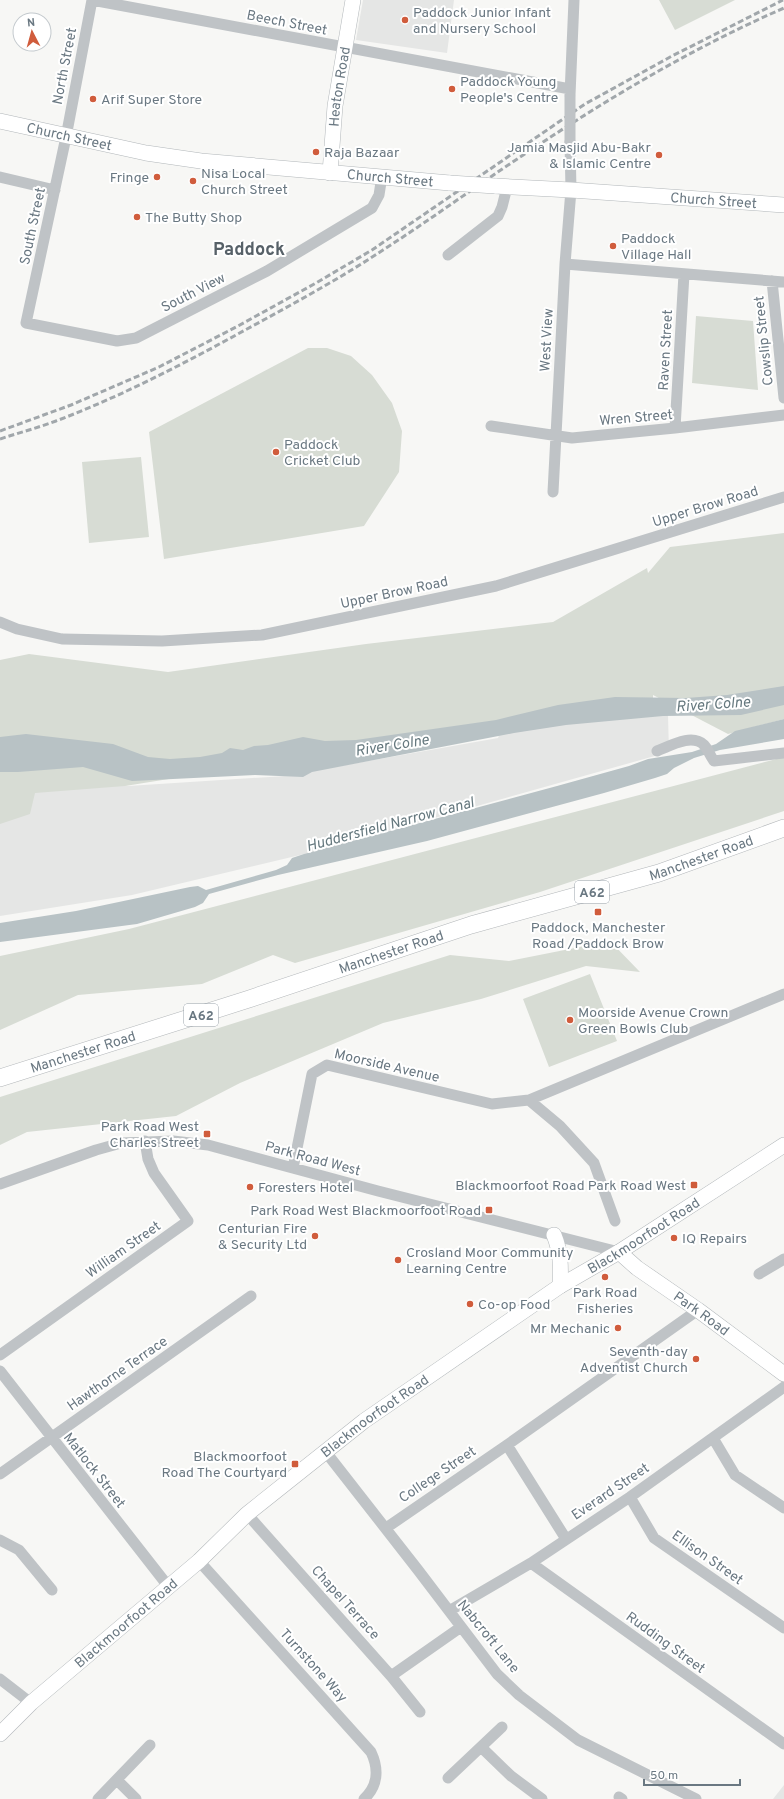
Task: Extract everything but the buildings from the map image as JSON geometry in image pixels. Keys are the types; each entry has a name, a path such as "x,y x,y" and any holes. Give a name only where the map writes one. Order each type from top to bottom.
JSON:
{"main road":[{"name":"Manchester Road","path":"0,1078 249,999 471,925 672,869 784,828"}],"street":[{"name":"Beech Street","path":"92,0 570,92"},
{"name":"North Street","path":"66,137 92,0"},
{"name":"Heaton Road","path":"330,173 335,106 352,0"},
{"name":"West View","path":"553,492 565,264 571,190 570,92 574,0"},
{"name":"Church Street","path":"0,121 66,137 146,153 201,161 501,187 571,190 784,205"},
{"name":"South Street","path":"26,322 66,137"},
{"name":"South View","path":"26,322 117,341 136,338 267,271 372,208 379,195 382,176"},
{"path":"0,177 55,190"},
{"path":"448,255 498,216 502,207 501,187"},
{"path":"565,264 784,282"},
{"name":"Raven Street","path":"676,428 684,274"},
{"name":"Cowslip Street","path":"772,281 784,398"},
{"name":"Wren Street","path":"491,426 572,438 676,428 784,415"},
{"name":"Upper Brow Road","path":"0,622 17,629 62,639 162,641 262,635 496,586 784,497"},
{"path":"657,751 674,744 687,741 698,741 705,746 710,757 714,761 784,753"},
{"name":"Moorside Avenue","path":"293,1168 312,1074 327,1065 492,1104 529,1100 784,994"},
{"path":"529,1100 560,1126 594,1163 615,1221"},
{"name":"William Street","path":"0,1355 188,1221 154,1174 148,1159 145,1141"},
{"name":"Park Road West","path":"0,1184 120,1143 173,1141 208,1145 619,1252"},
{"name":"Blackmoorfoot Road","path":"0,1734 31,1703 199,1561 247,1514 364,1421 560,1286 619,1252 784,1145"},
{"path":"554,1235 560,1253 560,1286"},
{"name":"Park Road","path":"619,1252 637,1268 698,1310 784,1374"},
{"path":"759,1274 784,1259"},
{"name":"Hawthorne Terrace","path":"0,1474 251,1296"},
{"name":"College Street","path":"386,1528 698,1310"},
{"name":"Matlock Street","path":"0,1371 168,1586"},
{"name":"Everard Street","path":"449,1611 531,1563 630,1497 784,1387"},
{"path":"713,1438 735,1475 784,1508"},
{"path":"506,1445 566,1539"},
{"name":"Nabcroft Lane","path":"325,1451 386,1528 497,1674 519,1695 578,1740 696,1799"},
{"name":"Ellison Street","path":"630,1497 654,1538 784,1628"},
{"name":"Chapel Terrace","path":"247,1514 391,1676 420,1712"},
{"path":"0,1540 19,1550 52,1590"},
{"name":"Turnstone Way","path":"199,1561 371,1752 376,1766 376,1779 374,1786 364,1799"},
{"name":"Rudding Street","path":"531,1563 784,1744"},
{"path":"391,1676 461,1627"},
{"path":"0,1680 31,1703"},
{"path":"448,1778 502,1727"},
{"path":"98,1799 150,1745"},
{"path":"481,1747 511,1776 542,1799"},
{"path":"117,1780 136,1799"}],"shaded area":[{"name":"Paddock Junior Infant and Nursery School","path":"363,0 454,0 447,53 356,40"},
{"path":"659,0 735,0 675,30"},
{"path":"696,316 753,321 758,390 692,383"},
{"name":"Paddock Cricket Club","path":"308,348 327,348 351,356 372,375 392,403 402,431 399,472 364,526 164,559 149,432"},
{"path":"141,457 149,537 89,543 82,462"},
{"path":"784,533 784,719 728,734 653,695 653,701 125,786 35,793 30,814 0,824 0,660 29,654 168,672 366,644 553,622 647,568 648,573 670,547"},
{"path":"648,715 668,715 669,752 317,851 132,895 0,916 0,766 42,763 128,786 301,775 306,772 498,738 500,732"},
{"path":"784,757 784,811 540,892 295,963 273,955 202,984 78,995 0,1030 0,956 129,929"},
{"path":"610,941 640,972 586,966 481,999 383,1023 240,1083 176,1116 27,1132 0,1145 0,1097 450,955 509,961"},
{"name":"Moorside Avenue Crown Green Bowls Club","path":"590,974 617,1041 549,1067 523,999"},
{"path":"784,1785 784,1799 773,1799"}],"water":[{"name":"River Colne","path":"784,686 784,705 741,715 663,716 566,725 514,733 312,772 303,777 255,775 132,781 83,767 0,772 0,737 26,734 113,744 148,757 170,759 200,757 222,753 230,748 243,750 254,746 268,745 303,737 325,741 356,740 496,720 558,705 615,697 686,698 727,695"},
{"path":"784,719 784,739 720,750 694,758 674,768 667,774 604,793 427,841 278,875 209,894 203,903 195,907 137,924 0,942 0,923 76,911 190,887 198,886 206,890 276,870 287,865 292,858 304,854 557,786 629,766 648,759 692,752 716,744 735,731"}],"railway":[{"path":"0,431 71,405 159,367 238,326 372,250 585,104 672,56 783,0"},
{"path":"0,439 56,421 129,390 200,354 281,310 366,261 520,157 599,106 690,54 752,22 784,8"}],"place":[{"name":"Paddock Junior Infant and Nursery School","path":"405,20"},
{"name":"Paddock Young People's Centre","path":"452,89"},
{"name":"Arif Super Store","path":"93,99"},
{"name":"Raja Bazaar","path":"316,152"},
{"name":"Jamia Masjid Abu-Bakr & Islamic Centre","path":"659,155"},
{"name":"Fringe","path":"157,177"},
{"name":"Nisa Local Church Street","path":"193,181"},
{"name":"The Butty Shop","path":"137,217"},
{"name":"Paddock Village Hall","path":"613,246"},
{"name":"Paddock Cricket Club","path":"276,452"},
{"name":"Paddock, Manchester Road /Paddock Brow","path":"598,912"},
{"name":"Moorside Avenue Crown Green Bowls Club","path":"570,1020"},
{"name":"Park Road West Charles Street","path":"207,1134"},
{"name":"Blackmoorfoot Road Park Road West","path":"694,1185"},
{"name":"Foresters Hotel","path":"250,1187"},
{"name":"Park Road West Blackmoorfoot Road","path":"489,1210"},
{"name":"Centurian Fire & Security Ltd","path":"315,1236"},
{"name":"IQ Repairs","path":"674,1238"},
{"name":"Crosland Moor Community Learning Centre","path":"398,1260"},
{"name":"Park Road Fisheries","path":"605,1277"},
{"name":"Co-op Food","path":"470,1304"},
{"name":"Mr Mechanic","path":"618,1328"},
{"name":"Seventh-day Adventist Church","path":"696,1359"},
{"name":"Blackmoorfoot Road The Courtyard","path":"295,1464"}],"district":[{"name":"Paddock","path":"249,249"}],"water label":[{"name":"Huddersfield Narrow Canal","path":"390,824"}]}
